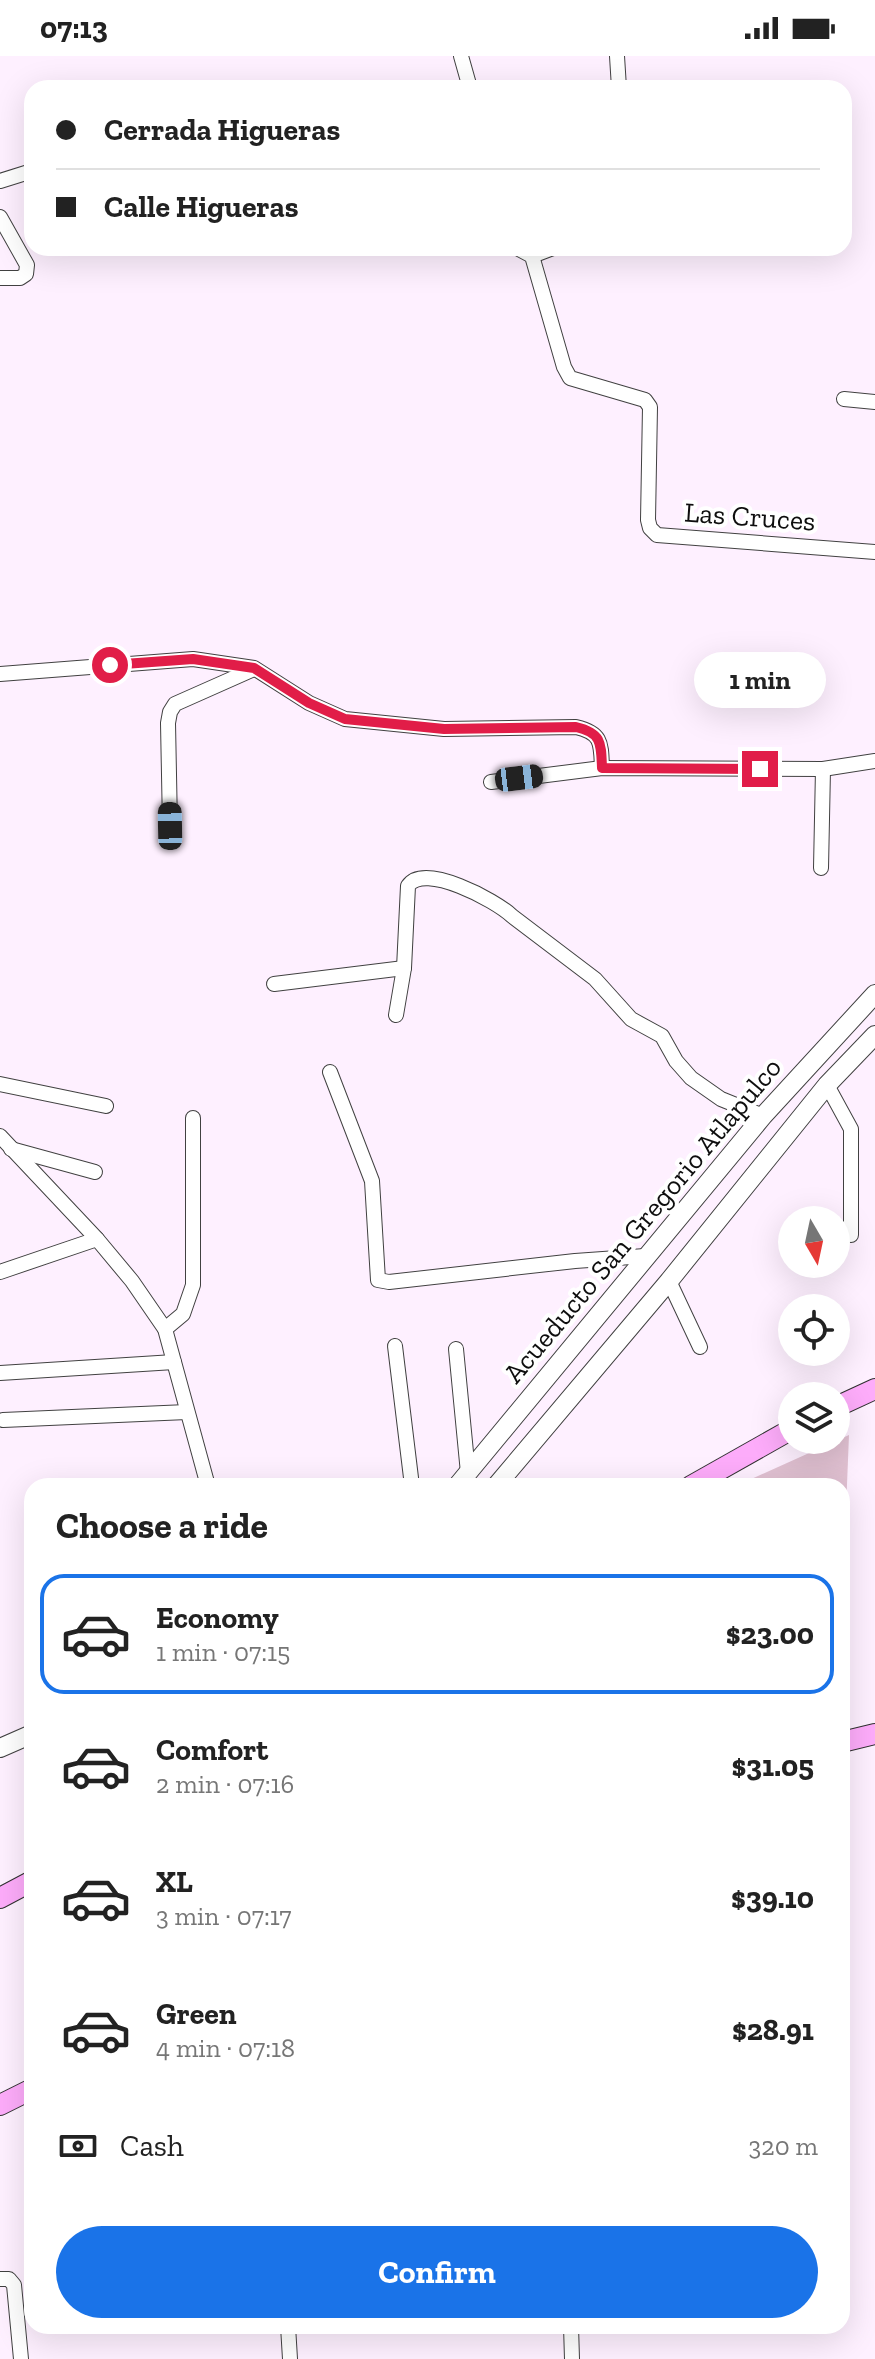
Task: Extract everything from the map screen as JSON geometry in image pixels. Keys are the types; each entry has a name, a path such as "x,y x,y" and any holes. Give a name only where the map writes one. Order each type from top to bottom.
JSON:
{"main road":[{"path":"850,1401 875,1389"},
{"path":"705,1478 778,1437"},
{"path":"850,1740 875,1734"},
{"path":"0,1898 24,1885"},
{"path":"0,2105 24,2093"}],"street":[{"path":"461,56 468,80"},
{"path":"617,56 618,80"},
{"path":"0,181 24,174"},
{"path":"0,217 27,265 26,274 20,278 0,278"},
{"name":"Las Cruces","path":"532,256 564,367 570,378 645,400 650,407 648,520 650,528 657,535 875,552"},
{"path":"844,399 875,402"},
{"path":"0,674 193,659 254,668 309,703 345,719 444,729 576,727 592,731 599,739 602,768"},
{"path":"170,826 170,712 175,704 254,668"},
{"path":"491,782 602,768 823,769 875,761"},
{"path":"821,868 823,769"},
{"path":"396,1015 404,968 408,886 412,879 433,878 500,904 595,979 631,1019 662,1036 676,1061 691,1078 721,1099 763,1116"},
{"path":"274,984 404,968"},
{"name":"Acueducto San Gregorio Atlapulco","path":"465,1478 763,1116 872,1000"},
{"name":"Acueducto San Gregorio Atlapulco","path":"503,1478 669,1281 827,1085 875,1035"},
{"path":"330,1072 372,1181 378,1280 389,1282 645,1256"},
{"path":"0,1084 106,1106"},
{"path":"827,1085 851,1129 851,1235"},
{"path":"165,1329 183,1314 193,1285 193,1118"},
{"path":"0,1136 97,1239 132,1281 165,1329 206,1478"},
{"path":"11,1149 95,1172"},
{"path":"0,1272 97,1239"},
{"path":"669,1281 700,1347"},
{"path":"395,1346 411,1478"},
{"path":"456,1349 463,1478"},
{"path":"0,1373 174,1362"},
{"path":"3,1420 187,1412"},
{"path":"0,1748 24,1738"},
{"path":"0,2279 9,2279 14,2285 21,2359"},
{"path":"288,2334 290,2359"},
{"path":"571,2334 572,2359"}],"shaded area":[{"path":"807,1454 848,1454 847,1478 754,1478"}],"route":[{"path":"110,665 193,659 254,668 309,703 345,719 444,729 576,727 592,731 599,739 602,768 760,769"}]}
